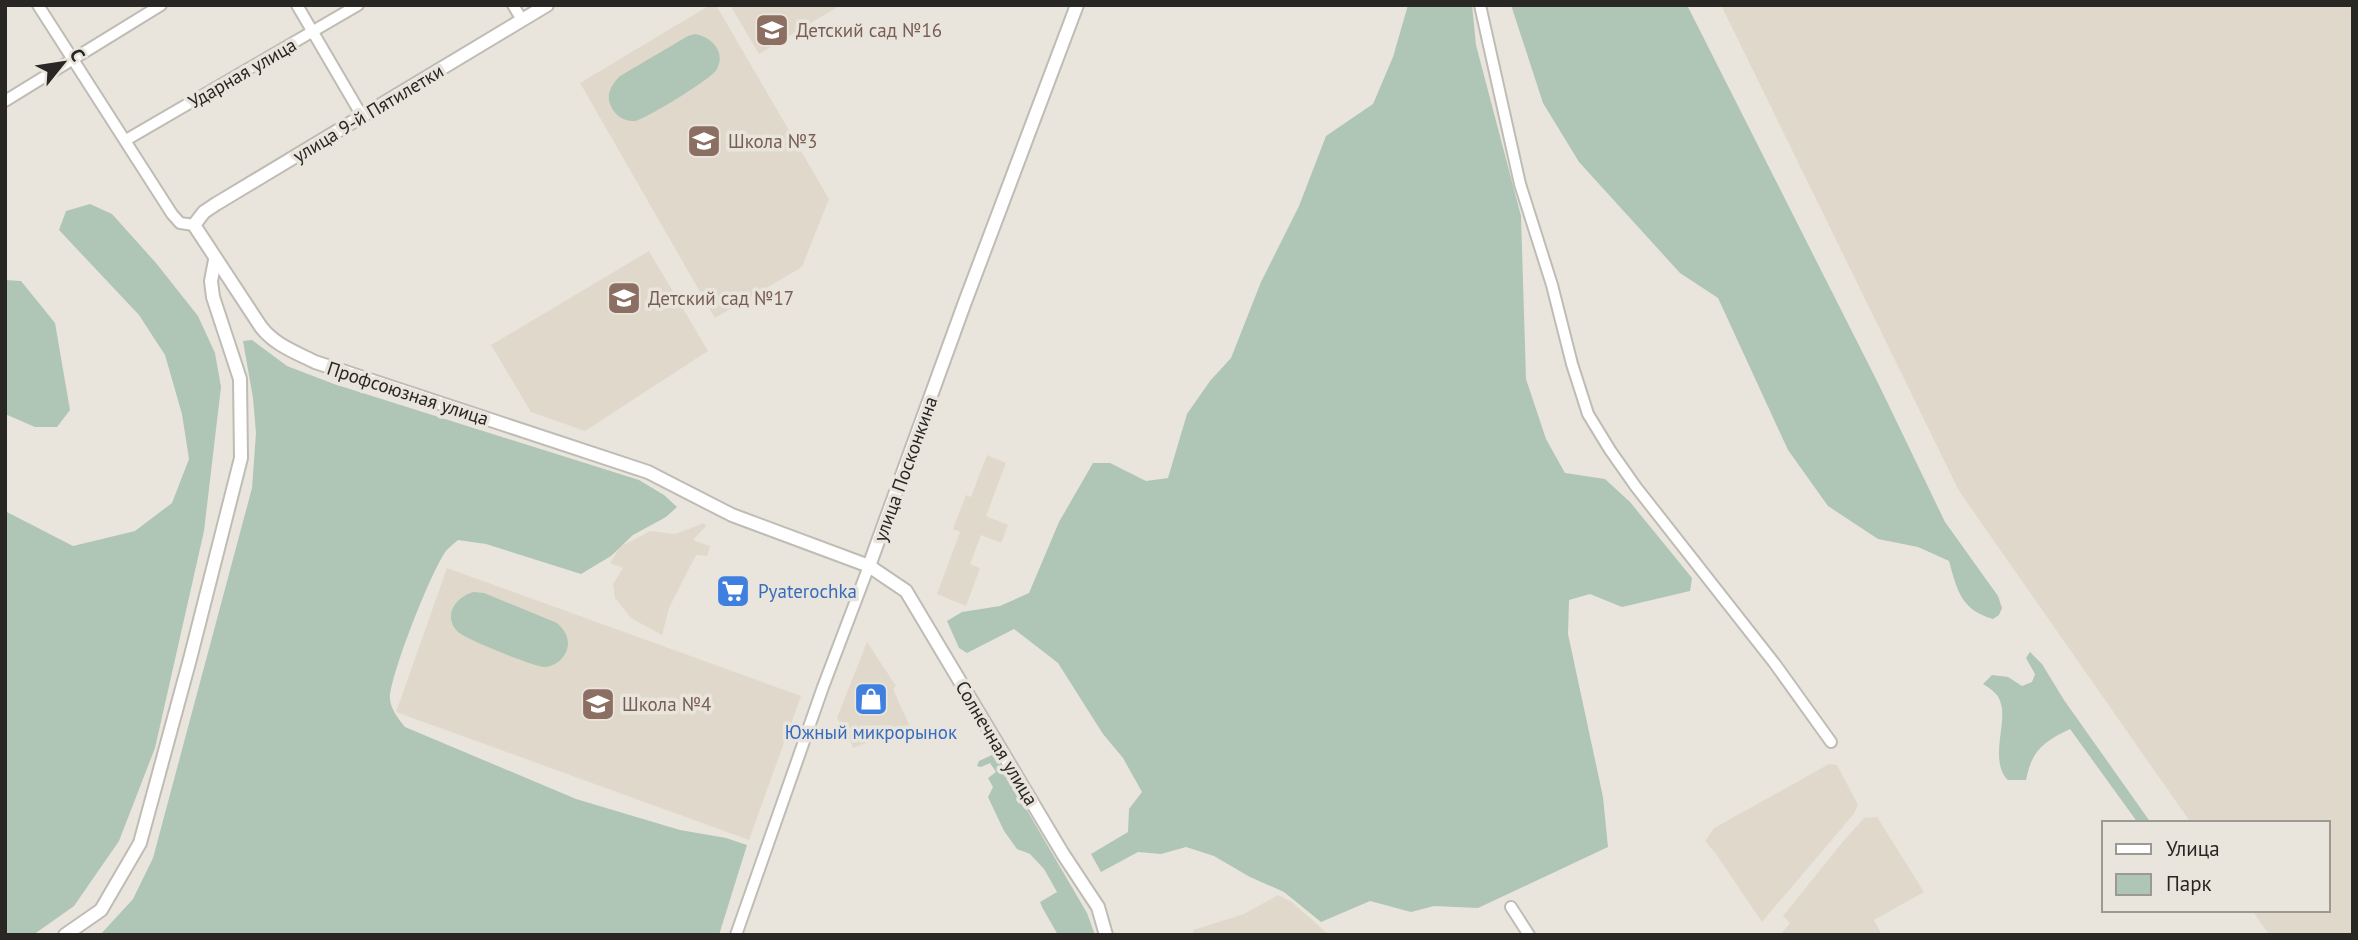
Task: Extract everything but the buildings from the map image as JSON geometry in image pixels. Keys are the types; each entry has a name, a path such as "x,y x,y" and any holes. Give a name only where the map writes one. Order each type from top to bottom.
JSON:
{"street":[{"name":"Профсоюзная улица","path":"38,5 75,59 172,215 180,223 194,225 268,336 303,356 648,472 732,515 869,566"},
{"path":"5,101 162,5"},
{"path":"297,5 362,116"},
{"name":"Ударная улица","path":"126,140 358,5"},
{"path":"513,5 522,20"},
{"name":"улица 9-й Пятилетки","path":"194,225 204,212 216,204 547,5"},
{"name":"улица Посконкина","path":"736,935 828,674 1077,5"},
{"path":"1480,5 1520,184 1588,414 1636,487 1775,664 1831,742"},
{"path":"65,935 101,910 140,843 241,458 240,379 213,297 211,281 215,260"},
{"name":"Солнечная улица","path":"869,566 906,591 1068,862 1098,907 1106,935"},
{"path":"1511,907 1529,935"}],"shaded area":[{"name":"Школа №3","path":"710,5 716,5 829,199 802,267 715,318 580,83"},
{"name":"Детский сад №16","path":"730,5 841,5 759,54"},
{"path":"1721,5 2353,5 2353,935 2269,935 2253,912 2330,912 2330,821 2190,821 1959,491"},
{"name":"Детский сад №17","path":"649,251 708,351 585,431 531,412 491,345"},
{"path":"987,455 1006,463 986,516 1008,525 1001,543 981,535 970,564 980,568 966,606 937,594 960,532 953,529 966,495 971,497"},
{"path":"704,523 706,526 693,540 710,546 707,556 696,555 669,608 662,635 631,618 615,598 613,584 623,568 610,563 620,547 650,531 675,534"},
{"name":"Школа №4","path":"447,568 801,696 749,840 396,712"},
{"name":"Южный микрорынок","path":"867,642 896,686 893,689 910,727 853,748 847,732 837,718"},
{"path":"1829,764 1837,765 1858,805 1853,815 1762,922 1705,841 1714,828"},
{"path":"1877,817 1924,892 1874,920 1882,935 1780,935 1790,923 1783,916 1841,844 1864,818"},
{"path":"1278,895 1292,902 1328,934 1194,935 1193,930 1244,914"}],"green space":[{"path":"1408,5 1472,5 1476,45 1521,216 1526,379 1546,439 1565,473 1605,479 1630,502 1692,578 1690,591 1622,607 1590,594 1569,600 1568,634 1603,797 1608,847 1478,908 1434,906 1411,912 1370,901 1321,922 1284,892 1250,877 1214,856 1186,847 1161,854 1138,852 1101,872 1091,854 1128,832 1129,809 1142,792 1123,758 1103,734 1058,663 1014,629 967,653 959,648 947,621 962,612 1000,606 1029,593 1059,522 1093,463 1110,463 1146,481 1168,478 1187,414 1210,381 1231,358 1261,282 1299,206 1326,136 1373,104 1393,57"},
{"path":"1511,5 1687,5 1878,383 1945,522 1998,596 2002,608 1999,615 1993,619 1967,604 1958,590 1949,561 1918,547 1878,539 1828,506 1788,450 1718,298 1680,273 1579,162 1543,103"},
{"path":"695,34 707,38 716,46 720,57 713,74 642,119 631,121 617,114 610,104 609,92 620,76"},
{"path":"90,204 112,214 198,316 215,353 221,387 204,531 155,748 119,841 74,906 33,935 5,935 5,511 73,546 135,531 172,503 189,459 182,414 165,355 139,315 59,230 66,211"},
{"path":"5,280 21,281 55,323 70,410 57,427 35,427 5,414"},
{"path":"252,340 287,366 334,384 639,480 664,495 677,507 666,517 633,535 611,556 581,574 486,544 458,540 447,550 422,600 396,670 390,699 393,710 405,727 576,799 680,830 726,838 747,845 719,935 100,935 133,899 153,858 252,488 256,433 243,341"},
{"path":"474,592 484,593 557,623 568,640 562,658 552,666 539,666 463,636 453,626 451,613 457,602"},
{"path":"2030,652 2042,664 2064,700 2150,821 2137,821 2070,729 2040,748 2035,754 2026,780 2008,780 2002,772 1999,753 2002,721 2000,700 1983,684 1992,675 2008,677 2022,686 2032,682 2035,674 2026,658"},
{"path":"994,754 1087,913 1095,935 1058,935 1042,907 1040,902 1057,892 1044,869 1030,854 1017,849 1004,831 988,797 993,787 988,778 996,772 990,763 977,766 979,761"}],"place":[{"name":"Детский сад №16","path":"772,30"},
{"name":"Школа №3","path":"704,141"},
{"name":"Детский сад №17","path":"624,298"},
{"name":"Pyaterochka","path":"733,591"},
{"name":"Южный микрорынок","path":"871,699"},
{"name":"Школа №4","path":"598,704"}]}
